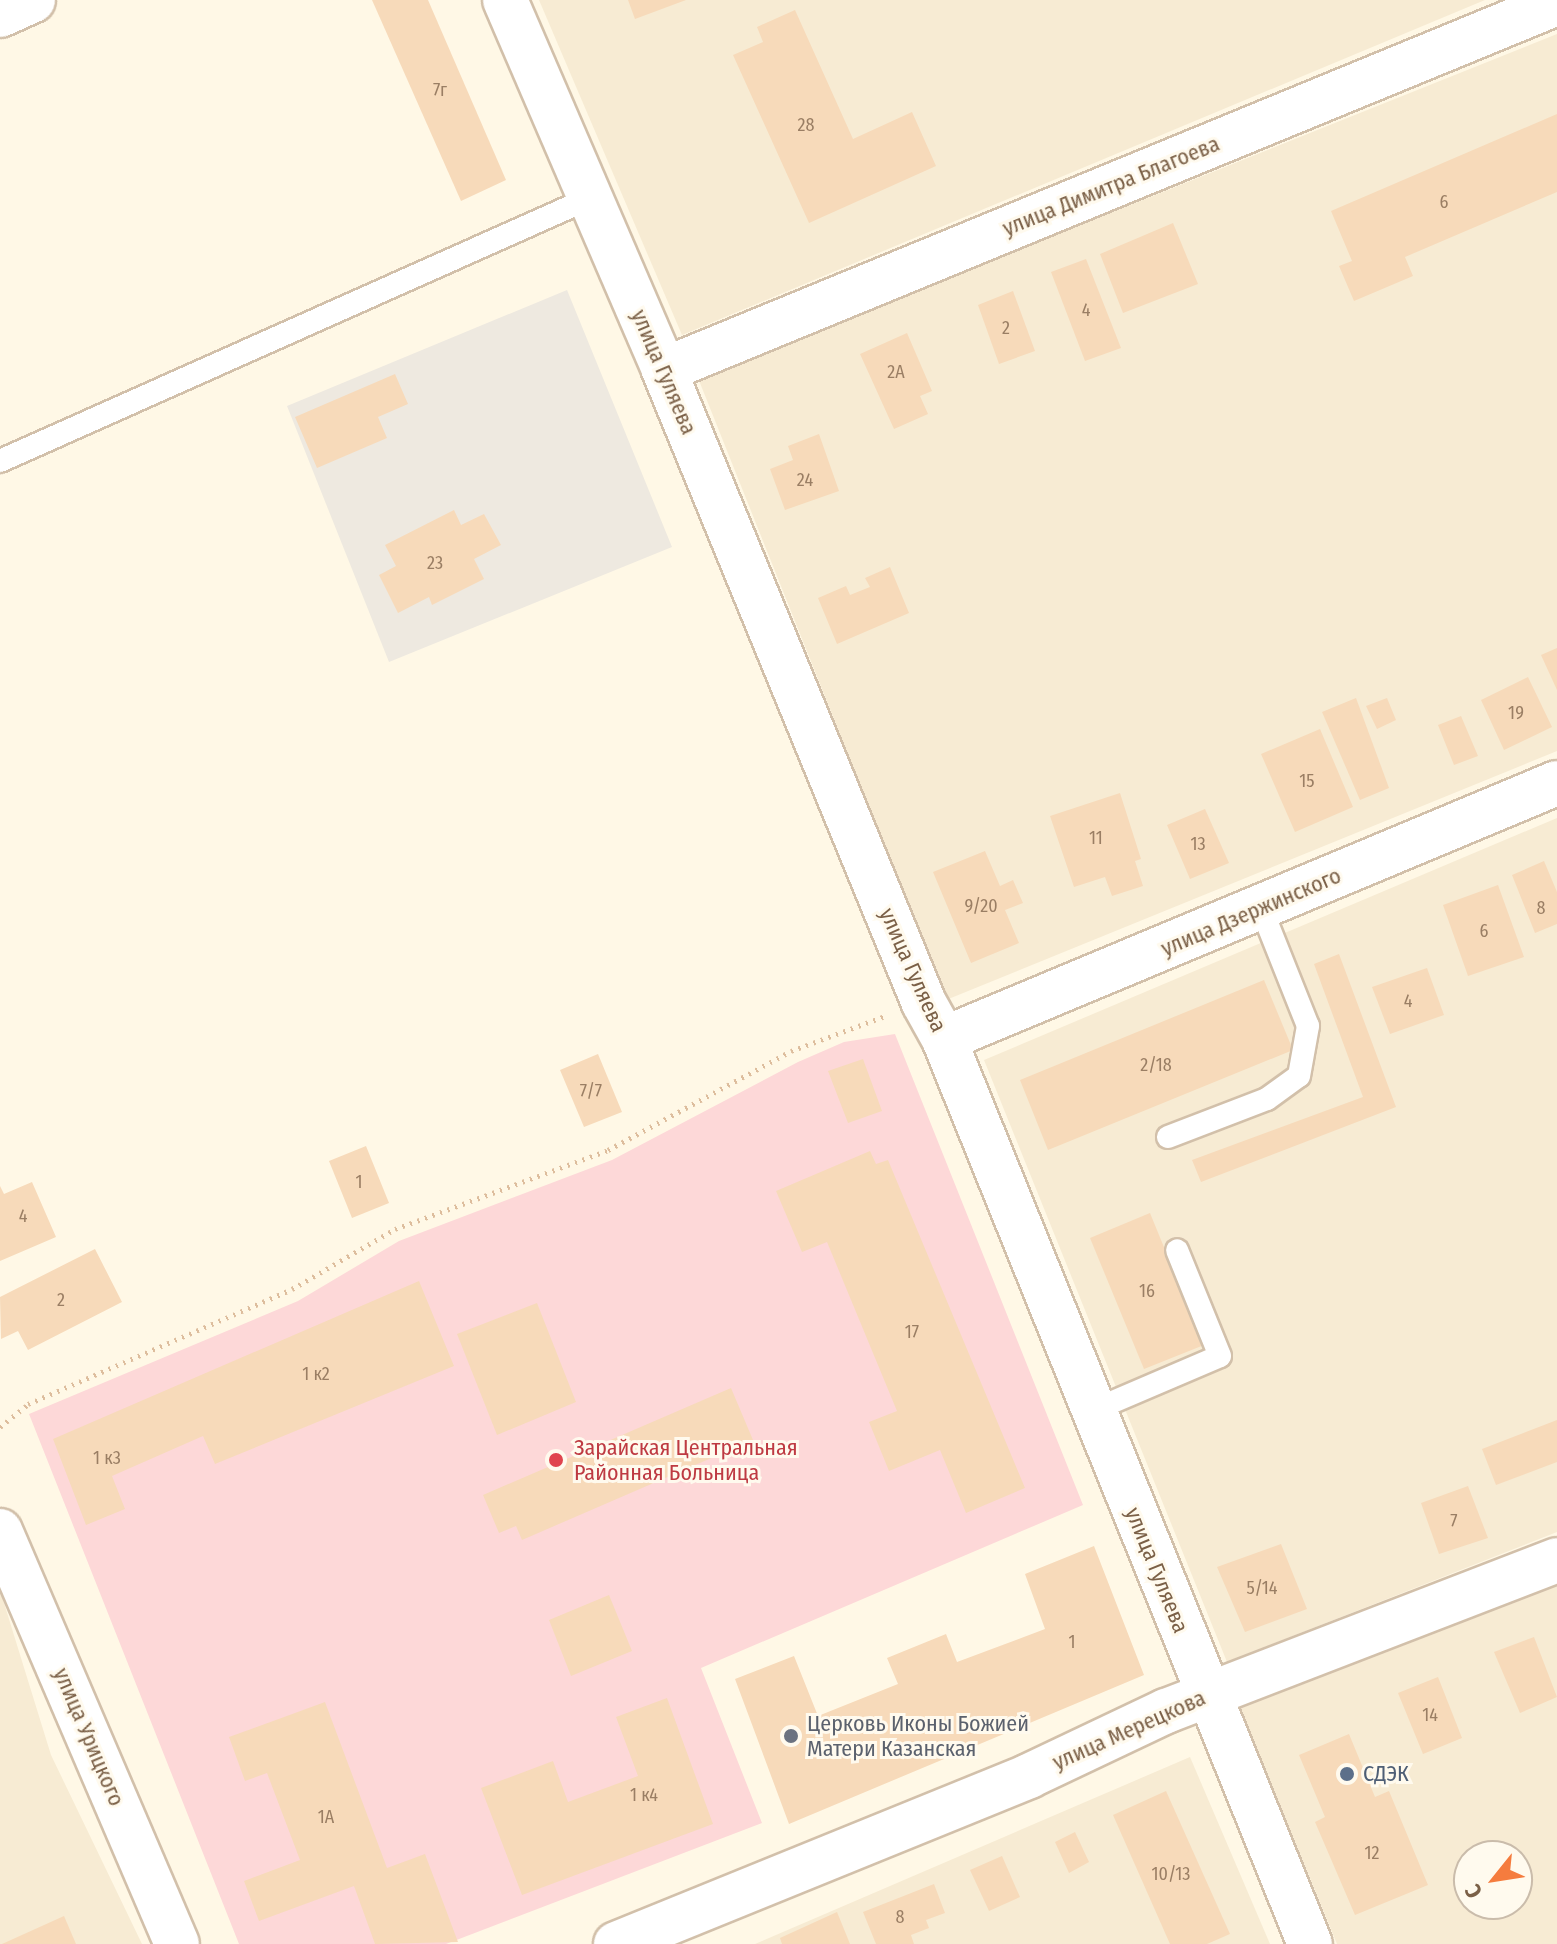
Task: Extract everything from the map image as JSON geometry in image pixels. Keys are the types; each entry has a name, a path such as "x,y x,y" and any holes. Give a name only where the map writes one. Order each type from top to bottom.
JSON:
{"street":[{"path":"0,15 33,0"},
{"name":"улица Гуляева","path":"505,0 664,370 934,1021 1310,1944"},
{"name":"улица Димитра Благоева","path":"664,370 1557,3"},
{"name":"улица Дзержинского","path":"934,1021 1261,908 1557,783"},
{"name":"улица Урицкого","path":"0,1531 177,1944"},
{"name":"улица Мерецкова","path":"616,1944 1029,1776 1206,1695 1557,1560"}],"lane":[{"path":"0,461 590,198"},
{"path":"1168,1137 1267,1099 1299,1076 1308,1026 1261,908"},
{"path":"1094,1410 1220,1356 1177,1250"}],"path":[{"path":"0,1427 28,1404 292,1289 395,1229 608,1150 791,1051 934,1021"}],"shaded area":[{"path":"539,0 1485,0 682,335"},
{"path":"1557,34 1557,751 946,1000 698,378"},
{"path":"567,290 672,547 389,662 287,406"},
{"path":"1557,818 1557,1532 1227,1662 984,1060"},
{"name":"Зарайская Центральная Районная Больница","path":"895,1034 1083,1505 701,1668 762,1823 446,1944 239,1944 29,1414 298,1301 399,1241 612,1160 798,1062 844,1042"},
{"path":"1557,1582 1557,1944 1337,1944 1240,1708"},
{"path":"0,1590 51,1755 142,1944 0,1944"},
{"path":"1190,1757 1270,1944 755,1944"}],"building":[{"path":"372,0 428,0 506,180 461,201"},
{"path":"628,0 686,0 635,19"},
{"path":"795,10 853,139 912,112 936,166 809,223 733,55 763,42 757,27"},
{"path":"1557,114 1557,192 1405,257 1413,276 1354,301 1339,266 1352,261 1331,211"},
{"path":"1173,223 1198,284 1123,313 1100,254"},
{"path":"1086,259 1121,348 1085,361 1051,272"},
{"path":"1013,291 1035,351 999,364 978,305"},
{"path":"907,333 932,391 920,396 928,414 894,429 860,354"},
{"path":"395,374 408,404 378,417 387,438 317,468 295,417"},
{"path":"819,434 839,491 785,510 770,469 793,460 788,446"},
{"path":"454,510 461,525 484,514 501,545 474,559 484,579 432,605 429,597 398,613 379,575 396,566 385,545"},
{"path":"890,567 909,613 837,644 818,598 846,586 850,595 870,587 865,578"},
{"path":"1557,648 1557,690 1541,655"},
{"path":"1528,677 1552,727 1504,750 1481,700"},
{"path":"1356,698 1389,788 1360,800 1322,712"},
{"path":"1387,698 1396,720 1377,729 1366,706"},
{"path":"1461,716 1478,756 1454,765 1438,725"},
{"path":"1320,729 1353,807 1295,832 1261,754"},
{"path":"1120,793 1141,859 1135,861 1143,886 1112,896 1105,877 1074,887 1050,816"},
{"path":"1205,809 1229,863 1190,879 1167,825"},
{"path":"985,851 1000,886 1013,880 1023,903 1005,910 1019,943 971,963 933,872"},
{"path":"1544,861 1557,892 1557,924 1535,933 1512,875"},
{"path":"1498,885 1524,957 1468,976 1443,905"},
{"path":"1339,954 1396,1107 1201,1182 1192,1160 1363,1097 1314,964"},
{"path":"1427,968 1444,1015 1390,1034 1372,987"},
{"path":"1264,980 1293,1050 1048,1150 1020,1080"},
{"path":"598,1054 622,1112 584,1127 560,1070"},
{"path":"863,1059 882,1111 848,1123 828,1071"},
{"path":"366,1146 389,1203 352,1218 329,1161"},
{"path":"870,1151 876,1164 888,1160 1025,1488 966,1513 940,1450 889,1471 869,1422 897,1411 827,1242 802,1252 776,1191"},
{"path":"32,1182 56,1237 0,1261 0,1186 4,1194"},
{"path":"1150,1213 1204,1345 1144,1369 1090,1238"},
{"path":"95,1249 122,1302 28,1350 18,1331 1,1339 0,1297"},
{"path":"419,1281 454,1366 215,1464 203,1436 112,1476 125,1509 86,1525 53,1439"},
{"path":"537,1303 576,1402 497,1435 457,1334"},
{"path":"731,1388 753,1440 522,1540 516,1526 499,1533 483,1495"},
{"path":"1557,1420 1557,1462 1496,1485 1482,1449"},
{"path":"1468,1486 1488,1538 1439,1554 1421,1503"},
{"path":"1281,1544 1307,1609 1245,1632 1217,1567"},
{"path":"1094,1546 1144,1675 789,1824 735,1679 794,1656 818,1716 898,1684 887,1658 946,1634 957,1662 1045,1629 1025,1574"},
{"path":"609,1595 632,1651 571,1676 549,1620"},
{"path":"1534,1637 1557,1697 1520,1713 1494,1652"},
{"path":"1438,1677 1462,1738 1423,1754 1398,1693"},
{"path":"667,1698 713,1824 522,1895 481,1788 553,1761 568,1802 638,1776 616,1717"},
{"path":"325,1702 387,1868 425,1854 458,1942 375,1944 354,1886 259,1921 244,1881 300,1860 267,1773 245,1781 229,1737"},
{"path":"1349,1734 1375,1797 1389,1791 1428,1885 1355,1915 1315,1822 1325,1817 1299,1755"},
{"path":"1166,1791 1230,1934 1207,1944 1170,1944 1113,1815"},
{"path":"1075,1832 1089,1862 1069,1873 1055,1842"},
{"path":"1002,1856 1020,1897 989,1911 970,1870"},
{"path":"934,1884 945,1913 926,1920 929,1928 911,1935 914,1944 876,1944 863,1912"},
{"path":"837,1912 850,1944 782,1944 780,1938"},
{"path":"64,1916 76,1944 2,1944"}],"place":[{"name":"Зарайская Центральная Районная Больница","path":"556,1460"},
{"name":"Церковь Иконы Божией Матери Казанская","path":"791,1736"},
{"name":"СДЭК","path":"1347,1774"}]}
